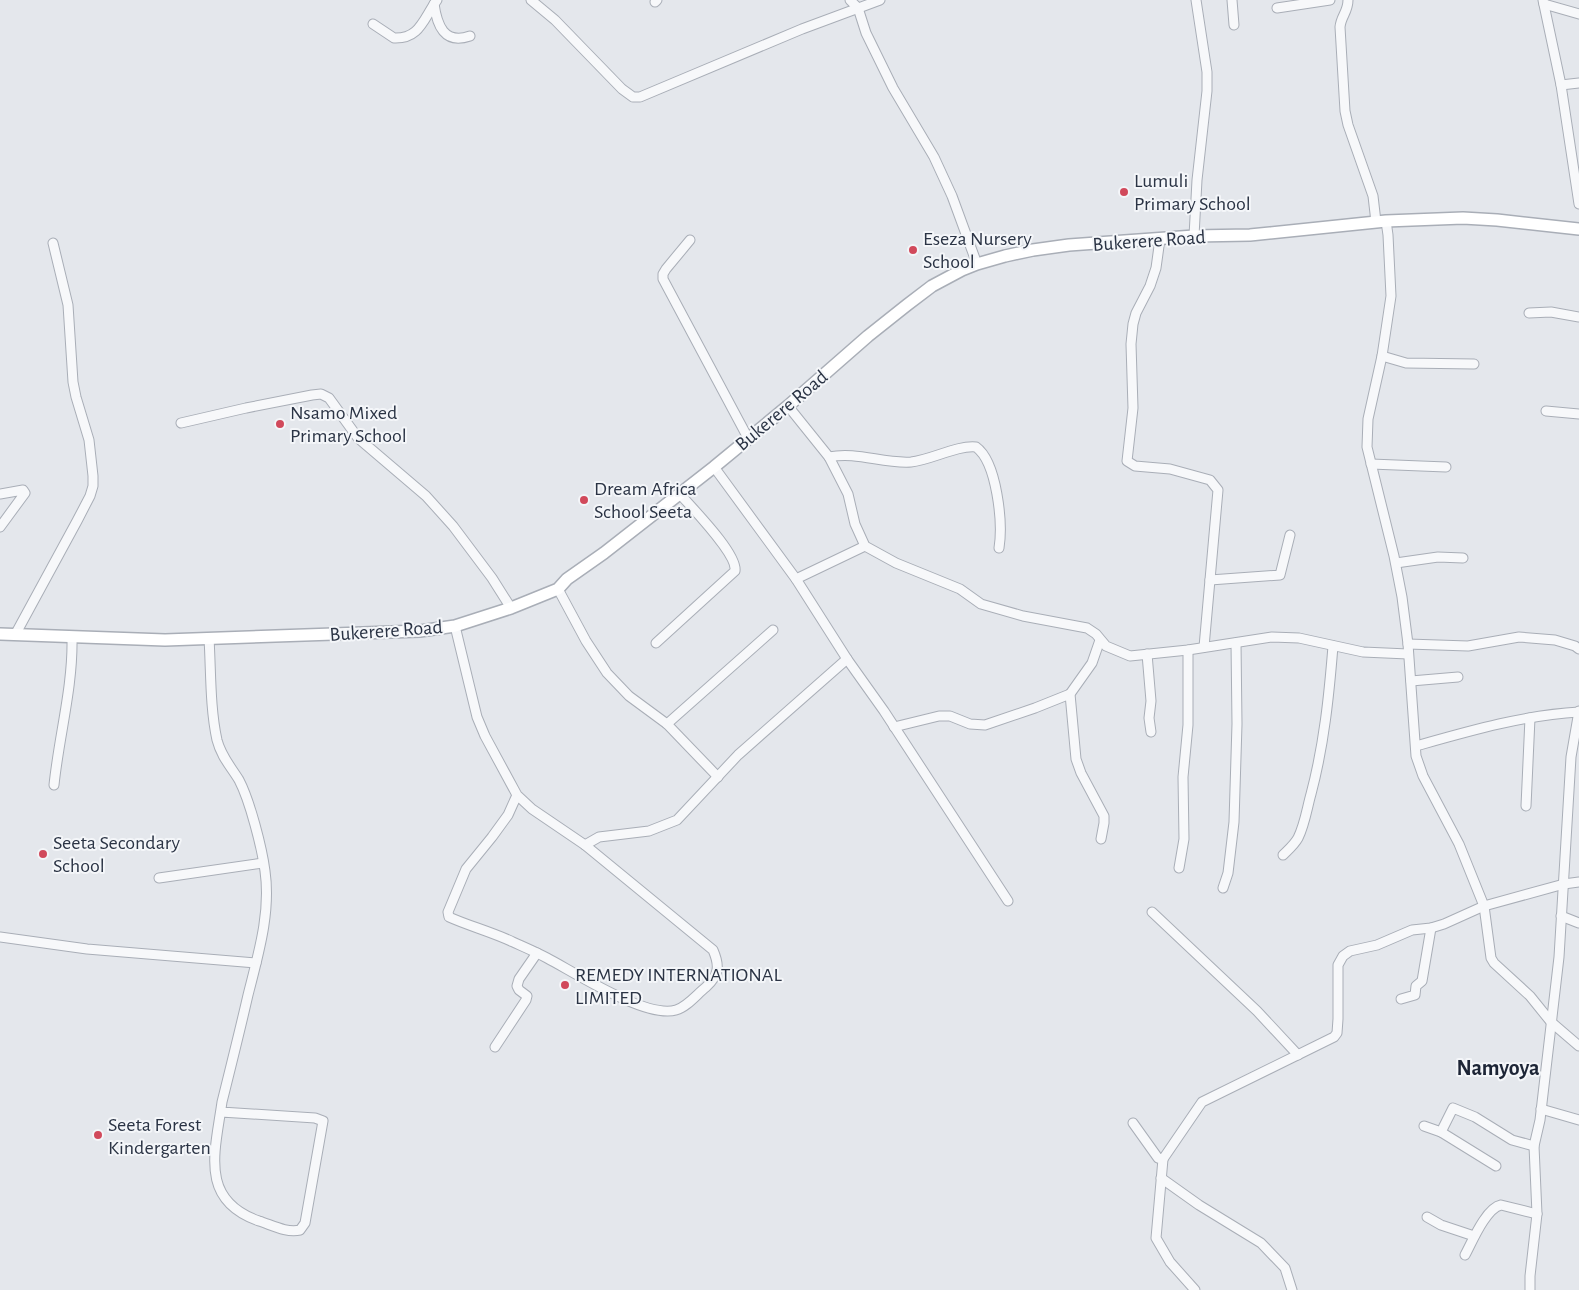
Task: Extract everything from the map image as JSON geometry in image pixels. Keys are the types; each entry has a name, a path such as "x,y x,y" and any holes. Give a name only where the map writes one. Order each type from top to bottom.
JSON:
{"main road":[{"name":"Bukerere Road","path":"0,634 165,640 420,631 454,626 511,608 558,589 567,579 604,553 714,467 868,336 932,286 977,264 1005,256 1033,250 1194,236 1250,235 1381,222 1463,218 1579,229"}],"street":[{"path":"531,0 555,20 633,97 646,95 802,29 880,0"},
{"path":"850,0 858,8 866,32 893,88 934,157 952,196 977,264"},
{"path":"1194,236 1197,180 1207,92 1207,72 1196,0"},
{"path":"1232,0 1234,25"},
{"path":"1276,8 1330,0"},
{"path":"1348,0 1348,8 1340,22 1345,111 1348,126 1381,222 1388,235 1391,296 1382,356 1368,419 1367,448 1396,563 1402,597 1416,756 1423,776 1460,844 1484,906 1491,958 1530,996 1551,1022 1579,1046"},
{"path":"374,24 394,38 409,37 415,33 435,2"},
{"path":"435,2 437,23 440,29 448,35 470,36"},
{"path":"1543,2 1579,14"},
{"path":"1543,2 1561,85 1579,204"},
{"path":"1561,85 1579,83"},
{"path":"1160,239 1156,268 1150,286 1136,313 1130,344 1133,408 1127,461 1135,466 1170,469 1210,480 1218,490 1204,647"},
{"path":"690,240 662,274 663,279 748,438"},
{"path":"16,636 90,496 93,486 89,440 73,382 68,305 53,244"},
{"path":"1529,313 1551,312 1579,317"},
{"path":"1382,356 1406,363 1474,364"},
{"path":"181,423 312,395 321,394 329,398 358,438 426,496 453,526 492,578 511,608"},
{"path":"788,406 829,457 848,494 855,524 865,546 896,563 960,589 981,604 1023,616 1087,628 1111,649 1130,656 1188,650 1272,637 1286,637 1362,652 1468,646 1519,637 1555,640 1579,649"},
{"path":"1546,411 1579,414"},
{"path":"829,457 842,454 912,462 976,447 983,452 996,490 1001,534 999,548"},
{"path":"1371,464 1446,467"},
{"path":"714,467 796,579 1008,901"},
{"path":"0,494 23,490 25,493 0,527"},
{"path":"656,643 736,571 736,567 716,534 679,493"},
{"path":"1210,580 1280,576 1290,535"},
{"path":"796,579 865,546"},
{"path":"1396,563 1438,557 1463,558"},
{"path":"558,589 586,641 607,673 629,696 667,724 718,777"},
{"path":"454,626 477,717 485,736 517,795 532,809 585,845 713,950 717,960 716,974 711,982 676,1010 666,1011 644,1007 595,985 537,953 484,929 450,918 448,915 466,869 508,815 517,795"},
{"path":"667,724 773,630"},
{"path":"54,785 58,748 73,660 72,638"},
{"path":"209,638 217,741 243,790 263,863 266,893 265,919 256,963 221,1112 216,1146 215,1172 218,1187 225,1199 246,1216 285,1230 300,1230 304,1223 323,1121 315,1118 221,1112"},
{"path":"894,728 939,716 957,717 970,724 985,724 1035,708 1070,694 1092,663 1100,640"},
{"path":"1222,888 1228,873 1234,822 1237,724 1236,643"},
{"path":"1283,855 1298,838 1316,775 1327,715 1333,646"},
{"path":"1179,868 1184,839 1183,777 1188,725 1188,650"},
{"path":"1147,654 1151,701 1150,732"},
{"path":"585,845 599,837 649,831 677,820 738,755 848,659"},
{"path":"1410,681 1458,677"},
{"path":"1070,694 1073,743 1076,759 1081,773 1104,816 1101,838"},
{"path":"1416,746 1530,718 1579,711 1571,757 1560,957 1541,1109 1534,1146 1537,1214 1530,1290"},
{"path":"1526,806 1530,718"},
{"path":"159,878 263,863"},
{"path":"1195,1290 1170,1262 1156,1238 1163,1160 1202,1102 1329,1040 1337,1033 1337,972 1343,956 1350,951 1377,945 1412,930 1431,928 1484,906 1564,884 1579,882"},
{"path":"1152,912 1257,1011 1298,1055"},
{"path":"1562,916 1579,922"},
{"path":"1401,999 1415,995 1416,986 1422,981 1431,928"},
{"path":"0,936 87,949 256,963"},
{"path":"495,1047 526,1000 527,996 517,986 519,979 537,953"},
{"path":"1442,1132 1453,1108 1475,1116 1512,1140 1534,1146"},
{"path":"1541,1109 1579,1120"},
{"path":"1133,1123 1158,1158 1163,1160"},
{"path":"1424,1126 1442,1132 1496,1166"},
{"path":"1161,1178 1261,1243 1285,1268 1292,1290"},
{"path":"1465,1256 1474,1236 1496,1206 1501,1205 1537,1214"},
{"path":"1427,1217 1442,1225 1474,1236"}],"place":[{"name":"Lumuli Primary School","path":"1124,192"},
{"name":"Eseza Nursery School","path":"913,250"},
{"name":"Nsamo Mixed Primary School","path":"280,424"},
{"name":"Dream Africa School Seeta","path":"584,500"},
{"name":"Seeta Secondary School","path":"43,854"},
{"name":"REMEDY INTERNATIONAL LIMITED","path":"565,985"},
{"name":"Seeta Forest Kindergarten","path":"98,1135"}],"district":[{"name":"Namyoya","path":"1498,1067"}]}
